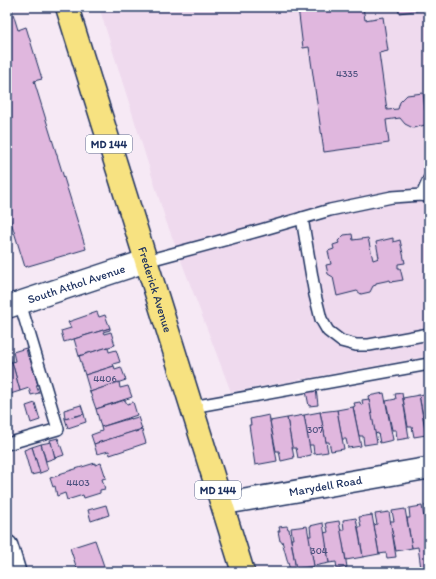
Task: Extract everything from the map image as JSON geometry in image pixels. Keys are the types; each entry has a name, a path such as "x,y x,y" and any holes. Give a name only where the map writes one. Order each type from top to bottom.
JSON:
{"main road":[{"name":"Frederick Avenue","path":"67,7 243,572"}],"street":[{"name":"South Athol Avenue","path":"13,305 146,261"},
{"name":"Marydell Road","path":"222,504 429,468"},
{"path":"7,546 15,572"}],"lane":[{"path":"146,261 330,210 392,197 425,196 429,178"},
{"path":"302,218 315,295 321,319 328,331 341,341 356,345 369,345 429,334"},
{"path":"7,444 58,429 13,305"},
{"path":"192,407 429,364"}],"shaded area":[{"path":"99,7 429,7 429,356 231,392 166,221"}],"building":[{"path":"7,7 11,7 18,30 26,27 42,79 34,81 86,249 25,267 7,209"},
{"path":"298,7 363,7 365,20 383,17 388,51 379,53 387,110 398,109 400,102 407,95 423,93 425,110 429,110 429,124 413,128 405,124 400,118 386,120 389,143 324,152 309,47 303,48"},
{"path":"398,7 429,7 429,9 399,13"},
{"path":"352,234 353,240 368,238 373,260 379,258 376,242 393,238 393,242 400,240 405,263 398,264 398,268 400,268 403,280 391,282 390,280 376,283 370,292 361,294 357,291 337,296 333,277 328,274 326,265 331,264 328,251 334,249 333,245 339,243 338,241 344,235"},
{"path":"97,312 99,317 105,315 110,328 64,342 61,331 71,328 68,322"},
{"path":"110,328 110,330 103,332 104,334 111,332 115,345 79,356 74,339"},
{"path":"108,347 109,352 116,350 120,362 113,364 114,366 85,375 79,356"},
{"path":"26,348 38,385 36,385 39,393 31,395 29,388 20,391 12,362 15,361 13,352"},
{"path":"7,355 9,355 12,362 20,391 7,395"},
{"path":"114,366 115,369 121,367 126,380 90,392 85,375"},
{"path":"119,382 120,388 128,386 132,397 96,409 90,392"},
{"path":"316,389 318,405 309,406 306,391"},
{"path":"384,393 393,440 380,443 378,433 375,434 368,396"},
{"path":"402,393 409,438 397,440 396,430 392,430 386,401 396,399 395,394"},
{"path":"429,393 429,424 425,425 419,395"},
{"path":"419,395 426,435 414,437 412,427 408,427 403,398"},
{"path":"369,399 377,443 364,445 363,436 359,436 353,407 355,406 354,403 360,402 361,405 363,405 362,400"},
{"path":"125,400 127,404 133,402 137,415 101,427 96,409"},
{"path":"35,403 40,420 31,423 26,406"},
{"path":"81,405 84,414 65,419 64,410"},
{"path":"353,407 361,446 348,448 346,439 342,439 337,410"},
{"path":"337,410 344,449 331,451 329,442 326,442 320,412"},
{"path":"320,412 328,452 314,454 313,445 309,445 304,415"},
{"path":"84,414 86,422 68,428 65,419"},
{"path":"269,415 277,461 255,465 249,425 251,425 250,419"},
{"path":"304,415 311,455 298,458 296,448 292,448 287,418"},
{"path":"138,417 142,429 94,444 91,435 102,431 101,427"},
{"path":"287,418 294,458 281,461 279,451 276,451 270,421"},
{"path":"142,430 146,443 110,455 109,451 97,454 94,444"},
{"path":"58,438 64,455 55,458 50,440"},
{"path":"51,442 55,458 46,461 41,444"},
{"path":"41,444 48,470 40,473 32,447"},
{"path":"32,447 40,473 31,475 24,450"},
{"path":"95,463 95,465 101,463 106,478 102,479 105,489 100,490 100,493 84,498 83,495 67,500 65,493 57,496 55,486 53,487 50,478"},
{"path":"106,505 109,515 91,521 88,510"},
{"path":"425,505 429,505 429,545 423,516 427,515"},
{"path":"422,506 429,545 429,566 421,568 418,547 412,548 407,518 410,518 409,508"},
{"path":"405,509 412,548 396,551 390,521 394,521 392,511"},
{"path":"389,512 396,557 387,558 386,553 379,554 374,525 377,524 375,514"},
{"path":"372,515 379,554 363,557 358,527 361,527 359,517"},
{"path":"356,518 363,557 346,560 340,530 344,530 343,520"},
{"path":"339,521 347,567 337,569 336,562 329,563 324,533 328,532 326,523"},
{"path":"323,523 329,563 314,566 308,536 311,536 310,526"},
{"path":"287,526 289,529 296,569 290,570 278,531 280,531 279,527"},
{"path":"307,526 314,566 296,569 291,539 293,539 291,528"},
{"path":"95,540 106,572 78,572 70,548"}]}
